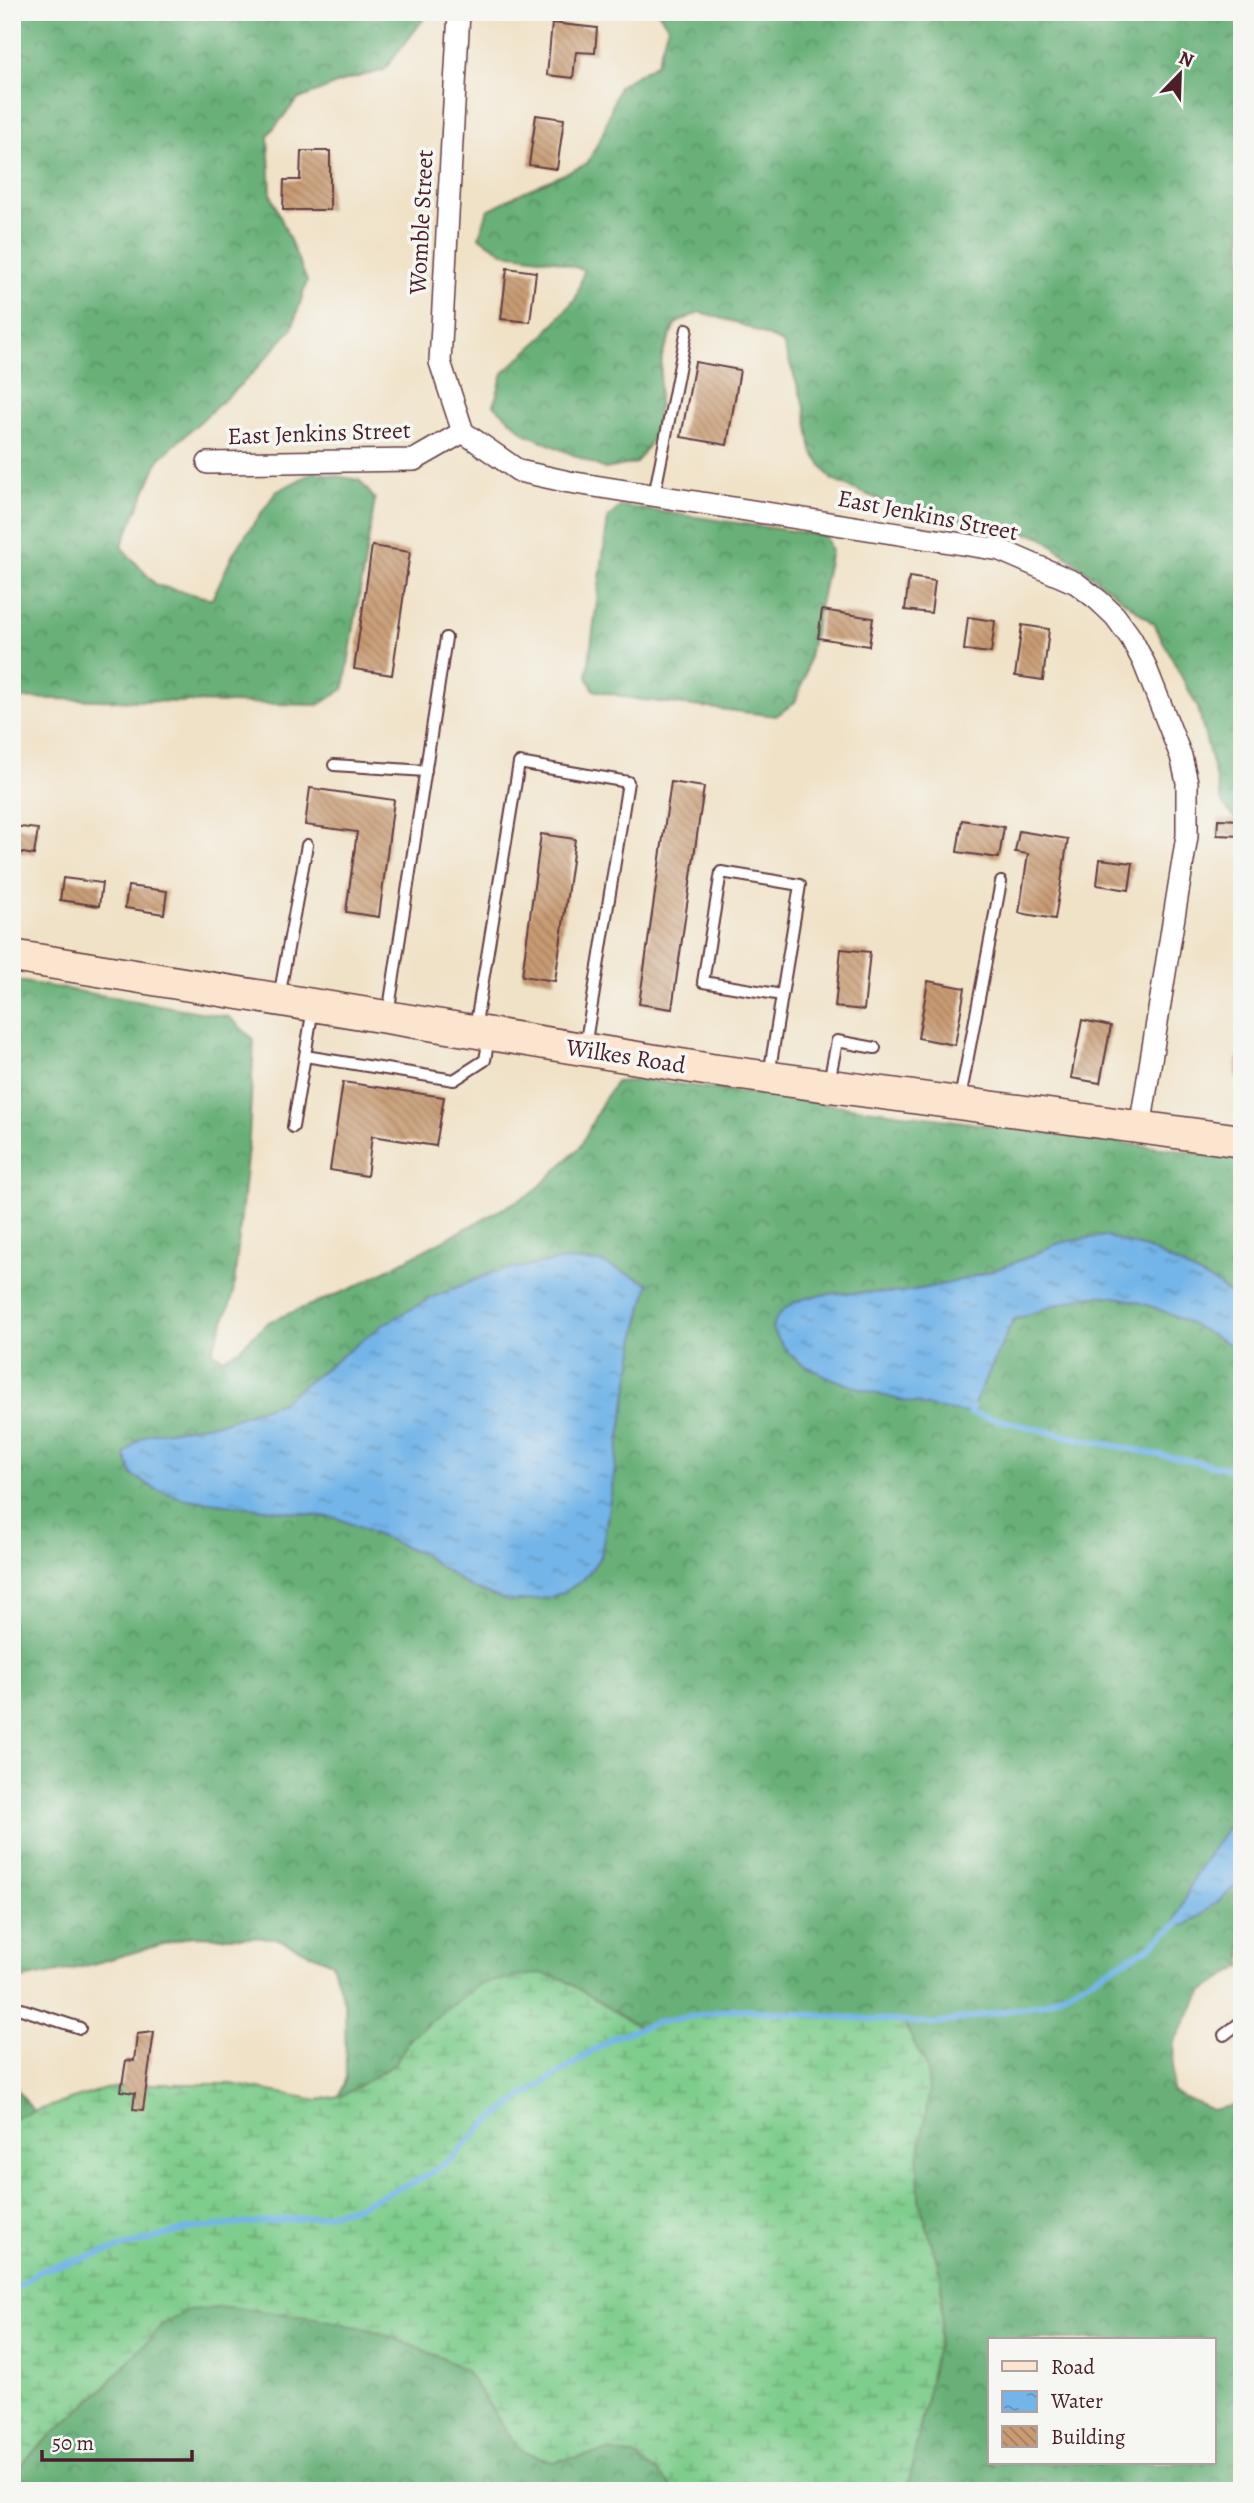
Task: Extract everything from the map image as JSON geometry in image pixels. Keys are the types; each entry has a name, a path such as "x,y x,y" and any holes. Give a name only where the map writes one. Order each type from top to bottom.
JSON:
{"street":[{"name":"Womble Street","path":"460,12 440,362 463,432"},
{"name":"East Jenkins Street","path":"208,463 414,460 463,432 519,471 569,482 1000,550 1076,583 1115,616 1131,638 1144,663 1181,755 1187,782 1187,836 1140,1128"},
{"name":"Wilkes Road","path":"12,956 768,1077 1242,1141"}],"lane":[{"path":"654,495 687,329"},
{"path":"388,1017 446,638"},
{"path":"305,1056 454,1080 485,1060 482,1032 519,763 628,782 584,1049"},
{"path":"334,765 426,771"},
{"path":"279,999 307,845"},
{"path":"768,1077 782,995 800,885 721,872 703,982 782,995"},
{"path":"960,1103 1001,882"},
{"path":"293,1127 314,1005"},
{"path":"828,1086 837,1041 875,1048"},
{"path":"12,2006 80,2028"},
{"path":"1224,2035 1242,2021"}],"green space":[{"path":"12,12 427,12 384,70 346,80 297,100 268,135 271,195 307,281 292,329 250,376 159,459 121,547 156,585 212,599 234,552 276,492 314,472 359,480 375,499 344,689 319,705 12,698"},
{"path":"658,12 1242,12 1242,827 1222,803 1198,708 1154,624 1041,536 897,507 832,480 812,451 805,408 783,343 738,323 699,312 675,324 662,356 656,434 636,463 605,469 526,434 494,405 503,373 541,339 576,298 584,270 554,260 505,253 479,237 488,210 587,164 603,133 619,86 657,63 668,26"},
{"path":"621,506 826,536 831,551 805,676 795,702 776,716 635,699 594,690 587,677 608,518"},
{"path":"12,980 229,1017 254,1040 249,1137 233,1296 212,1351 223,1358 239,1349 268,1322 355,1287 534,1192 580,1147 616,1082 648,1080 1242,1159 1242,1966 1202,1992 1174,2042 1172,2092 1212,2110 1242,2104 1242,2491 12,2491 12,2083 37,2116 316,2155 346,2077 345,2006 332,1963 276,1938 191,1936 82,1967 18,1980 12,1978"},
{"path":"540,1973 563,1979 640,2028 732,2009 904,2023 927,2068 929,2095 918,2159 919,2199 941,2276 941,2326 907,2491 676,2491 657,2472 634,2456 610,2451 552,2462 519,2450 465,2369 372,2330 315,2318 228,2307 188,2310 162,2325 104,2388 36,2449 12,2475 12,2121 19,2116 105,2089 141,2084 231,2084 318,2100 344,2095 395,2064 411,2037 479,1984"}],"water":[{"path":"1105,1236 1149,1249 1215,1283 1242,1304 1242,1351 1145,1304 1105,1296 1086,1297 1013,1320 970,1413 903,1401 825,1375 791,1355 772,1329 779,1314 792,1304 808,1298 826,1294 900,1292 934,1286 1001,1268 1057,1244"},
{"path":"563,1260 600,1262 649,1283 637,1331 601,1556 584,1579 566,1591 549,1598 511,1602 470,1587 422,1554 337,1518 186,1499 158,1490 132,1475 125,1454 137,1441 149,1434 224,1422 281,1402 381,1326 431,1298 494,1272"},
{"path":"1242,1806 1242,1879 1215,1904 1185,1926 1175,1922 1194,1876"}],"building":[{"path":"552,23 597,28 595,53 576,52 573,78 547,75"},
{"path":"536,115 564,119 557,169 529,165"},
{"path":"301,151 330,151 330,210 283,210 284,180 300,180"},
{"path":"507,268 536,272 530,322 501,319"},
{"path":"695,362 740,370 727,445 681,437"},
{"path":"372,546 410,552 392,675 354,669"},
{"path":"909,577 935,581 931,613 905,610"},
{"path":"822,610 873,618 869,646 818,638"},
{"path":"968,617 995,621 991,653 964,650"},
{"path":"1022,625 1049,629 1043,680 1015,676"},
{"path":"671,782 704,787 672,1009 639,1004"},
{"path":"310,788 394,800 379,917 346,912 357,832 305,825"},
{"path":"1218,819 1242,820 1242,836 1217,835"},
{"path":"962,820 1004,827 999,858 957,852"},
{"path":"12,826 38,829 34,855 12,851"},
{"path":"1019,831 1068,839 1055,919 1019,913 1028,854 1015,852"},
{"path":"541,834 575,839 555,981 522,976"},
{"path":"1100,859 1133,863 1129,890 1097,885"},
{"path":"63,878 102,883 99,906 60,900"},
{"path":"128,886 167,891 164,914 125,908"},
{"path":"841,949 870,952 864,1010 835,1007"},
{"path":"928,981 965,988 955,1045 918,1038"},
{"path":"1082,1020 1111,1026 1100,1083 1071,1078"},
{"path":"1239,1045 1242,1045 1242,1079 1235,1078"},
{"path":"343,1082 444,1097 436,1146 372,1136 367,1176 330,1170"},
{"path":"154,2032 143,2110 133,2109 135,2093 121,2091 126,2060 134,2061 137,2034"}],"waterway":[{"path":"972,1407 970,1413 1075,1438 1242,1471"},
{"path":"12,2290 42,2270 187,2229 316,2217 356,2207 425,2177 454,2157 482,2127 518,2100 614,2037 655,2023 732,2009 936,2024 1044,2004 1148,1948 1184,1919"}]}
